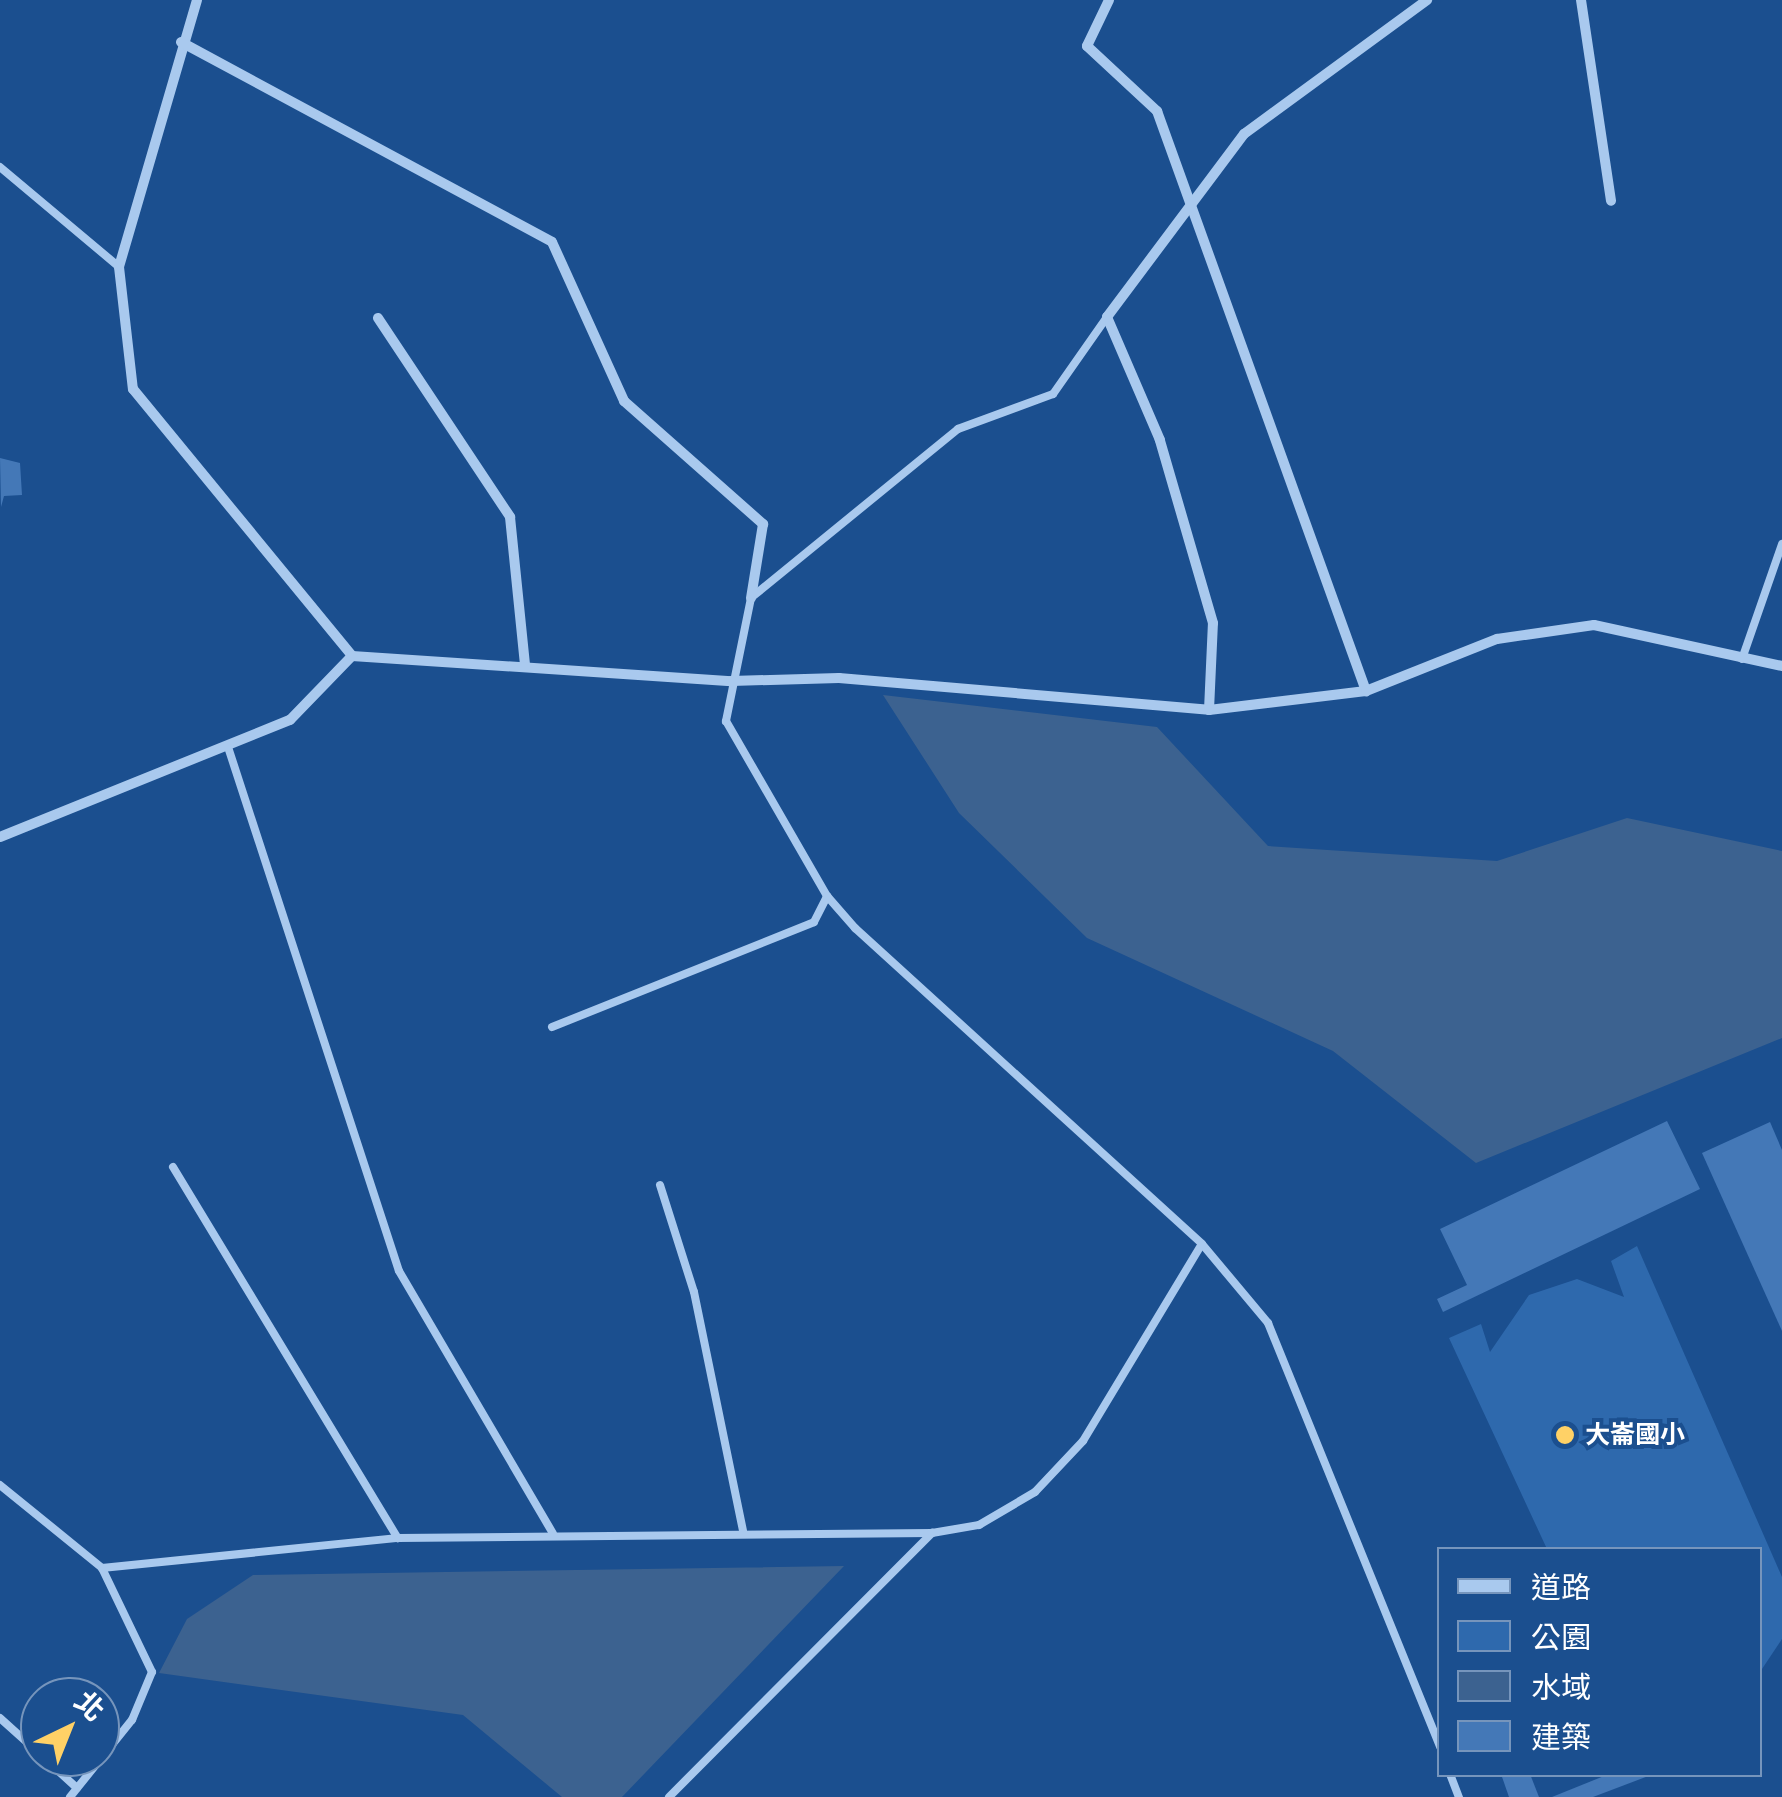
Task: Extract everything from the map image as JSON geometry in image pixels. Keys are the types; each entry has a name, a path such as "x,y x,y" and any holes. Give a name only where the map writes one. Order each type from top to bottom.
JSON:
{"street":[{"path":"197,0 181,42 119,266 133,390 352,656 730,680 839,678 1209,710 1366,691 1497,639 1594,625 1782,666"},
{"path":"1109,0 1087,46 1157,111 1195,206 1366,691"},
{"path":"1209,710 1212,623 1160,440 1108,316 1195,206 1244,134 1428,0"},
{"path":"1580,0 1612,200"},
{"path":"181,42 552,242 624,401 763,524 751,598"},
{"path":"378,318 510,517 525,664"},
{"path":"0,836 290,720 352,656"}],"lane":[{"path":"0,167 119,266"},
{"path":"1108,316 1053,394 958,429 751,598 730,680 726,721 827,896 1202,1244 1268,1323 1437,1740"},
{"path":"1742,660 1782,544"},
{"path":"228,747 399,1271 553,1533"},
{"path":"552,1027 814,922 827,896"},
{"path":"173,1167 398,1538"},
{"path":"660,1185 694,1292 743,1531"},
{"path":"102,1568 398,1538 743,1531 932,1533 979,1525 1036,1492 1084,1441 1202,1244"},
{"path":"0,1484 102,1568 152,1672 132,1720 70,1797"},
{"path":"669,1797 932,1533"},
{"path":"0,1718 20,1737"},
{"path":"65,1777 77,1788"}],"green space":[{"path":"1637,1246 1782,1577 1782,1639 1762,1669 1762,1547 1546,1547 1449,1338 1481,1324 1490,1352 1529,1295 1577,1279 1624,1297 1611,1261"}],"water":[{"path":"883,695 1157,727 1268,846 1497,861 1627,818 1782,851 1782,1038 1476,1163 1333,1051 1087,938 959,813"},
{"path":"844,1566 622,1797 562,1797 463,1715 159,1673 187,1619 253,1575"}],"building":[{"path":"0,458 20,463 22,495 4,496 1,507"},
{"path":"1667,1121 1700,1189 1443,1312 1437,1299 1467,1285 1440,1229"},
{"path":"1770,1122 1782,1150 1782,1331 1702,1153"},
{"path":"1502,1777 1531,1777 1539,1797 1509,1797"},
{"path":"1602,1777 1646,1777 1593,1797 1552,1797"}],"place":[{"name":"大崙國小","path":"1565,1435"}]}
